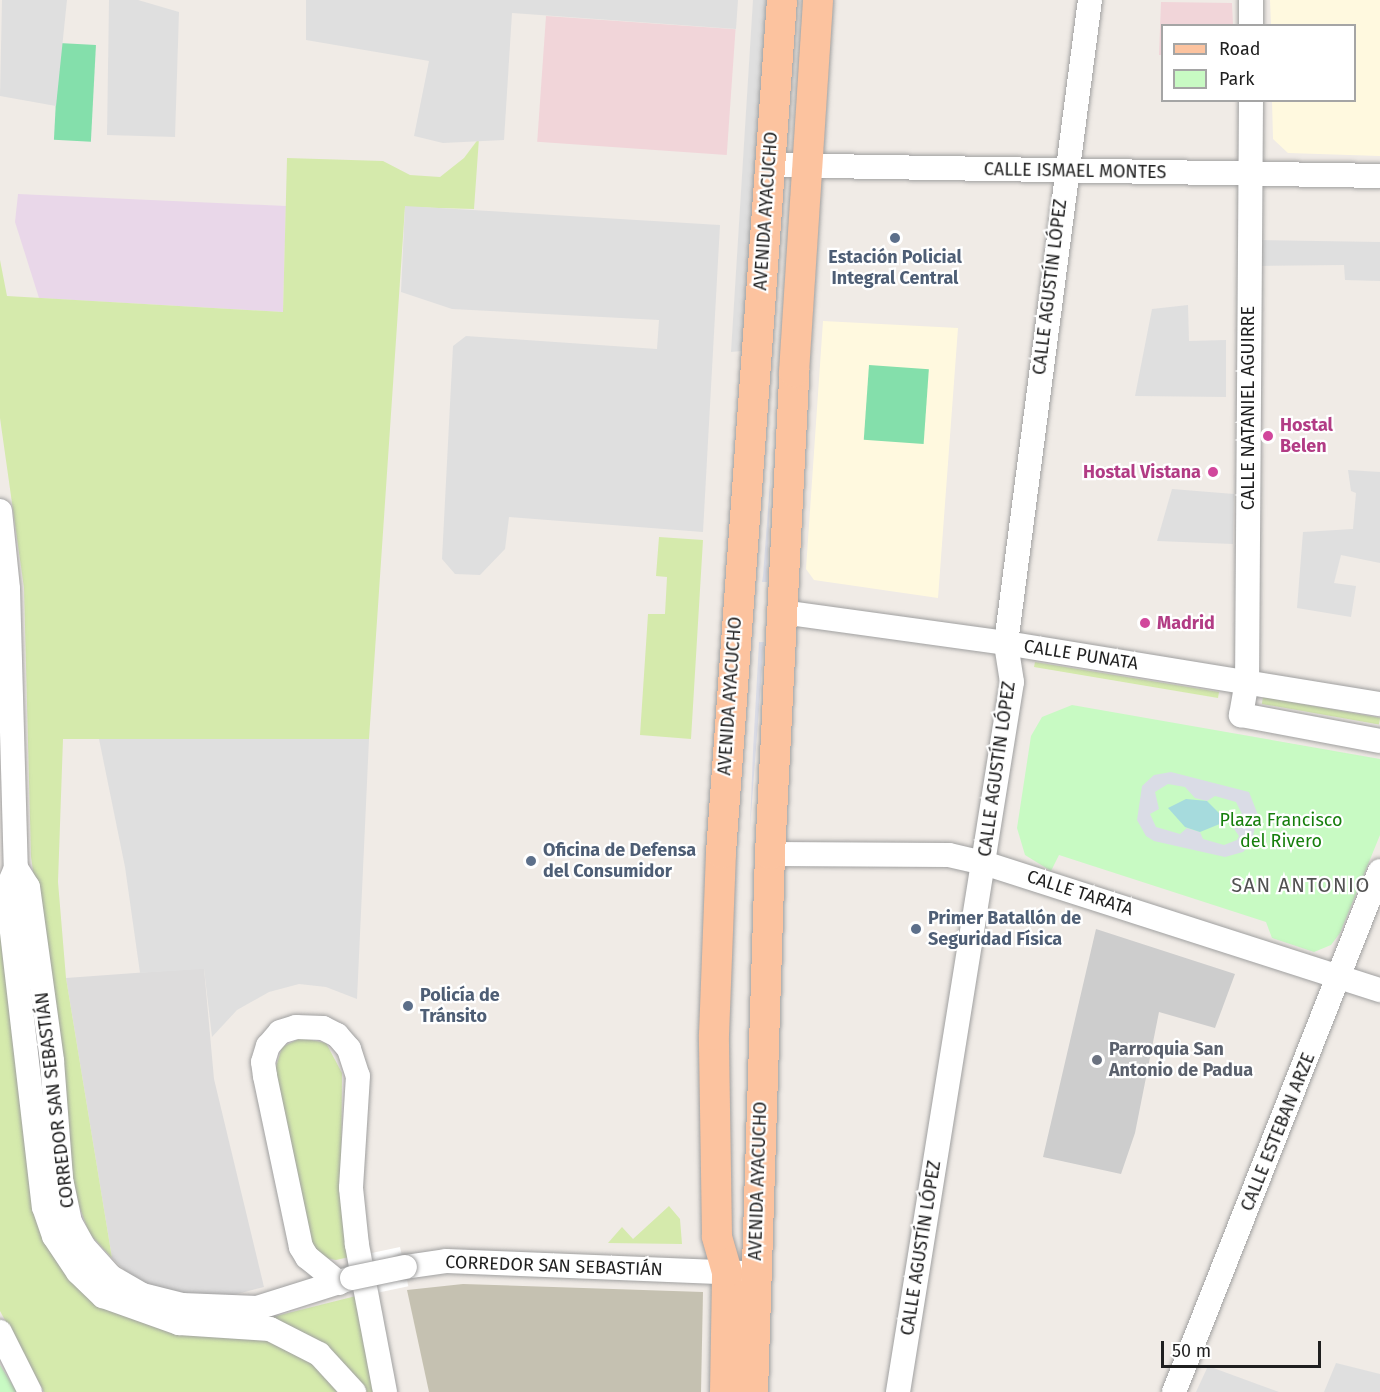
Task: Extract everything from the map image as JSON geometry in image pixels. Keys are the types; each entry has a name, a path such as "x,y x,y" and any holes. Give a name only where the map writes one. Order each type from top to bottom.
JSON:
{"main road":[{"name":"AVENIDA AYACUCHO","path":"753,1392 741,1273 717,1236 714,1035 721,853 782,0"},
{"name":"AVENIDA AYACUCHO","path":"725,1392 741,1273 770,854 818,0"}],"street":[{"name":"CALLE AGUSTÍN LÓPEZ","path":"898,1392 1012,682 1006,644 1065,172 1090,0"},
{"path":"1251,0 1251,24"},
{"name":"CALLE NATANIEL AGUIRRE","path":"1251,102 1247,681 1241,716 1380,741"},
{"name":"CALLE ISMAEL MONTES","path":"770,165 1380,176"},
{"name":"CORREDOR SAN SEBASTIÁN","path":"0,511 8,589 7,834 16,868 28,887 52,1061 61,1179 70,1222 84,1247 111,1277 142,1295 182,1305 257,1308 346,1280 405,1267 467,1261 741,1273"},
{"name":"CALLE PUNATA","path":"782,612 1247,681 1380,704"},
{"name":"CALLE TARATA","path":"770,854 949,855 984,863 1380,990"},
{"name":"CORREDOR SAN SEBASTIÁN","path":"16,868 7,889 43,1197 54,1236 78,1272 103,1296 179,1323 270,1329 319,1354 354,1392"},
{"name":"CALLE ESTEBAN ARZE","path":"1174,1392 1380,871"},
{"path":"346,1280 307,1257 301,1247 265,1076 263,1062 268,1046 280,1032 296,1027 323,1028 337,1035 349,1049 358,1076 351,1188 358,1256 385,1392"},
{"path":"0,1332 30,1392"}],"shaded area":[{"path":"2,0 67,0 56,106 0,96"},
{"path":"109,0 138,0 179,12 175,137 107,135"},
{"path":"306,0 738,0 736,29 512,13 504,140 443,143 414,136 429,61 306,40"},
{"path":"753,0 768,0 742,351 731,352"},
{"path":"1270,0 1380,0 1380,156 1288,153 1273,139 1272,102 1356,102 1356,24 1271,24"},
{"path":"1161,2 1232,3 1233,24 1161,24 1161,55 1159,55"},
{"path":"546,16 736,29 727,155 537,142"},
{"path":"18,194 286,206 283,312 39,298 15,222"},
{"path":"405,206 720,225 703,532 509,517 505,549 480,575 455,574 442,559 453,346 466,336 657,349 659,320 452,309 401,292"},
{"path":"1258,240 1380,242 1380,281 1345,280 1344,265 1259,266"},
{"path":"1188,305 1189,341 1226,340 1226,397 1135,396 1152,309"},
{"path":"823,321 958,328 938,598 814,580 806,569"},
{"path":"771,469 767,582 762,582 763,576"},
{"path":"1348,470 1380,472 1380,563 1341,555 1334,583 1356,586 1351,617 1297,608 1303,532 1353,529 1356,493 1351,491"},
{"path":"1172,489 1234,494 1233,544 1157,541"},
{"path":"759,642 764,642 750,828 753,751"},
{"path":"99,739 369,739 357,999 326,987 299,984 269,992 237,1010 212,1037 204,969 140,973 125,867"},
{"path":"1171,772 1249,792 1258,815 1251,844 1243,852 1225,857 1154,841 1146,836 1137,820 1142,786 1154,775","holes":["1168,784 1185,787 1195,798 1207,801 1215,796 1236,802 1243,816 1237,817 1232,826 1239,836 1237,840 1224,845 1203,839 1200,832 1187,828 1180,834 1156,827 1150,814 1159,809 1155,792"]},
{"path":"1096,929 1235,974 1215,1028 1159,1012 1135,1133 1121,1174 1043,1157"},
{"path":"204,968 214,1079 264,1287 222,1298 157,1291 132,1277 112,1258 66,978"},
{"path":"463,1284 703,1292 701,1392 429,1392 407,1290"},
{"path":"1336,1363 1380,1374 1380,1392 1324,1392"},
{"path":"1208,1366 1279,1392 1196,1392"}],"green space":[{"path":"59,43 96,45 91,142 54,140"},
{"path":"479,138 474,209 405,207 369,739 63,739 58,882 66,978 112,1258 89,1233 76,1197 64,1132 64,1084 31,857 24,588 0,418 0,260 7,296 283,312 287,158 383,161 410,175 440,177 464,158"},
{"path":"869,365 929,369 924,444 864,440"},
{"path":"659,537 703,540 691,739 640,735 648,614 665,614 667,577 656,576"},
{"path":"1035,662 1219,692 1218,698 1034,667"},
{"path":"1263,697 1380,718 1379,725 1262,704"},
{"name":"Plaza Francisco del Rivero","path":"1072,705 1380,759 1380,835 1340,933 1331,945 1314,952 1272,938 1266,922 1059,855 1051,871 1025,855 1017,828 1031,736 1042,717"},
{"path":"0,917 68,1278 249,1332 312,1360 337,1392 44,1392 0,1311"},
{"path":"301,1038 326,1043 342,1073 341,1183 349,1257 336,1260 325,1258 311,1245 273,1077 282,1047"},
{"path":"669,1206 680,1219 682,1244 608,1243 622,1227 633,1239"},
{"path":"356,1296 374,1392 364,1392 268,1318"},
{"path":"0,1365 17,1392 0,1392"}],"water":[{"path":"1186,799 1207,801 1227,821 1200,832 1185,827 1168,808"}],"pier":[{"path":"400,1247 408,1286 357,1297 349,1258"}],"place":[{"name":"Estación Policial Integral Central","path":"895,238"},
{"name":"Hostal Belen","path":"1268,436"},
{"name":"Hostal Vistana","path":"1213,472"},
{"name":"Madrid","path":"1145,623"},
{"name":"Oficina de Defensa del Consumidor","path":"531,861"},
{"name":"Primer Batallón de Seguridad Física","path":"916,929"},
{"name":"Policía de Tránsito","path":"408,1006"},
{"name":"Parroquia San Antonio de Padua","path":"1097,1060"}],"district":[{"name":"SAN ANTONIO","path":"1301,885"}]}
